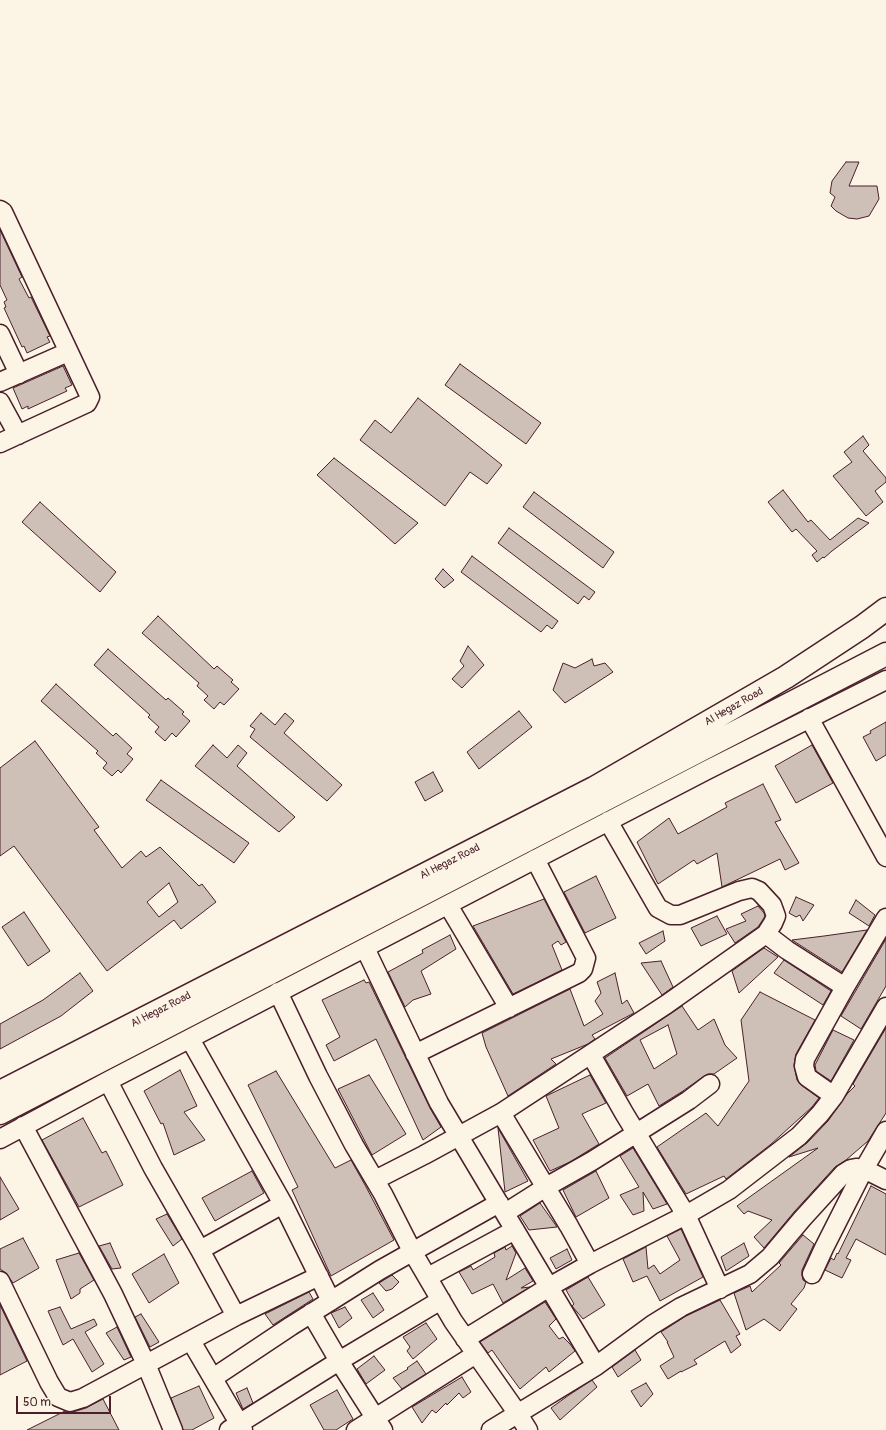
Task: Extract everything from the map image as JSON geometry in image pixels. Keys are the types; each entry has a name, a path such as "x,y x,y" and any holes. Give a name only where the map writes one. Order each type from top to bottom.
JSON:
{"main road":[{"name":"Al Hegaz Road","path":"0,1092 594,788 786,677 862,627 886,609"},
{"name":"Al Hegaz Road","path":"0,1113 886,654"}],"street":[{"path":"0,210 3,212 90,397 90,400 87,403 0,444"},
{"path":"0,334 19,374"},
{"path":"0,382 68,352"},
{"path":"0,402 18,435"},
{"path":"0,1139 278,992 809,718 879,684 860,668"},
{"path":"809,718 886,857"},
{"path":"375,1180 501,1113 667,1004 766,934 774,923 776,916 772,905 759,890 752,888 739,891 680,915 671,915 658,908 608,822"},
{"path":"415,1054 579,973 585,965 586,958 535,859"},
{"path":"448,905 509,1008"},
{"path":"834,1096 807,1078 804,1066 805,1059 886,918"},
{"path":"766,934 787,950 845,987"},
{"path":"365,948 439,1103 596,1366"},
{"path":"278,992 354,1145 375,1180 412,1251 465,1339 528,1430"},
{"path":"465,1339 549,1287 729,1190 799,1136 820,1114 834,1096 886,1007"},
{"path":"190,1039 283,1204 331,1301"},
{"path":"591,1054 624,1113 686,1214 720,1289"},
{"path":"108,1081 153,1168 236,1316"},
{"path":"214,1378 311,1313 412,1251 546,1187 637,1134 689,1100 710,1084"},
{"path":"501,1113 590,1264"},
{"path":"24,1126 101,1270 146,1364 172,1430"},
{"path":"812,1274 864,1169 886,1131"},
{"path":"491,1430 596,1366 652,1325 681,1307 750,1274 770,1257 843,1174 851,1169 864,1169 886,1180"},
{"path":"200,1250 283,1204"},
{"path":"428,1277 515,1230"},
{"path":"0,1281 49,1382 58,1397 70,1402 83,1398 236,1316 319,1276"},
{"path":"191,1341 214,1378 237,1428 339,1361 441,1300"},
{"path":"311,1313 379,1424"},
{"path":"356,1430 379,1424 476,1354"}],"building":[{"path":"846,162 859,162 849,186 877,186 879,199 869,216 857,219 848,218 836,211 831,206 835,197 830,193 832,181"},
{"path":"0,230 22,277 19,279 29,298 31,297 50,336 47,337 50,342 27,353 24,346 22,347 4,308 6,307 4,302 7,300 0,285"},
{"path":"460,364 541,423 526,444 445,385"},
{"path":"63,366 72,385 65,388 67,391 28,409 28,406 22,409 13,388"},
{"path":"418,398 502,465 487,484 470,472 445,506 360,440 375,420 391,433"},
{"path":"863,436 869,445 863,451 886,478 886,482 875,491 883,502 866,516 833,476 852,462 844,452"},
{"path":"334,458 418,523 395,544 317,475"},
{"path":"783,490 808,522 811,520 830,540 858,518 869,523 817,562 812,555 817,551 796,529 792,532 768,502"},
{"path":"534,492 614,552 603,568 523,507"},
{"path":"40,502 116,572 100,592 22,522"},
{"path":"509,528 595,592 589,600 584,596 578,604 498,543"},
{"path":"472,556 558,621 552,629 547,625 541,632 461,572"},
{"path":"443,569 454,580 444,588 435,579"},
{"path":"158,616 214,669 217,666 233,680 231,682 239,689 224,705 220,702 214,709 204,700 208,696 197,686 199,683 142,633"},
{"path":"468,646 484,665 462,688 452,679 464,666 460,661"},
{"path":"108,649 166,700 168,698 184,712 182,714 190,721 176,737 172,733 165,741 155,732 159,727 148,717 150,715 94,665"},
{"path":"592,659 594,666 605,663 613,672 565,703 553,690 563,663 575,668"},
{"path":"56,684 113,736 116,733 132,748 127,754 133,759 121,773 118,770 112,776 103,768 107,763 96,753 98,751 41,701"},
{"path":"519,711 532,727 479,769 467,752"},
{"path":"261,713 275,725 285,713 294,721 284,733 342,785 327,801 250,737 255,729 250,726"},
{"path":"886,722 886,755 876,761 863,737 871,733 870,731"},
{"path":"35,741 99,827 94,830 122,868 141,851 146,857 160,847 199,886 202,884 216,902 181,929 174,920 107,971 14,846 0,856 0,768","holes":["169,883 178,902 159,917 147,902"]},
{"path":"213,745 227,758 238,745 247,753 237,766 295,817 279,832 195,766"},
{"path":"812,745 833,783 796,803 775,766"},
{"path":"433,772 443,791 425,801 415,782"},
{"path":"161,780 249,843 234,863 146,800"},
{"path":"763,784 781,820 775,822 799,863 785,870 780,859 722,887 717,853 697,864 694,860 658,884 637,842 669,818 678,834 727,807 725,803"},
{"path":"596,876 616,918 585,933 564,892"},
{"path":"796,897 814,905 803,921 800,915 796,917 789,913"},
{"path":"544,899 566,942 561,945 558,941 552,945 562,970 513,994 473,926"},
{"path":"856,900 875,915 869,926 849,913"},
{"path":"758,906 764,913 764,918 758,927 735,943 726,929 746,921 741,914"},
{"path":"24,912 50,951 28,966 2,927"},
{"path":"717,916 727,934 701,946 691,928"},
{"path":"867,930 842,972 792,940 824,936"},
{"path":"663,931 665,941 646,954 639,943"},
{"path":"450,935 456,949 421,971 431,994 413,1000 405,1007 388,972 423,953 422,950"},
{"path":"886,939 886,986 861,1029 841,1016"},
{"path":"764,948 778,957 739,993 732,971"},
{"path":"784,960 831,991 823,1005 774,973"},
{"path":"661,961 673,987 662,995 641,963"},
{"path":"80,973 93,991 61,1016 0,1049 0,1024 43,1000"},
{"path":"615,973 622,1004 627,1000 634,1013 592,1035 595,1039 588,1044 551,1059 556,1064 508,1096 486,1047 482,1033 570,989 584,1026 603,1014 595,1001 601,993 597,982"},
{"path":"364,980 366,983 369,982 430,1108 441,1127 423,1140 376,1039 334,1061 326,1045 340,1037 322,1000"},
{"path":"760,992 815,1020 796,1054 794,1065 797,1080 801,1085 819,1098 812,1107 770,1145 726,1179 724,1176 686,1194 657,1147 706,1113 718,1126 749,1081 741,1020"},
{"path":"682,1006 698,1030 714,1019 725,1045 737,1058 714,1074 704,1076 659,1106 648,1084 627,1096 605,1058","holes":["668,1025 677,1054 654,1069 640,1040"]},
{"path":"886,1028 886,1113 868,1141 846,1160 835,1167 764,1248 754,1237 772,1220 748,1211 744,1214 737,1206 818,1148 789,1157 807,1143 828,1121 847,1094 855,1086 853,1084"},
{"path":"833,1030 854,1040 831,1081 816,1071 815,1065"},
{"path":"180,1070 197,1106 184,1112 205,1140 174,1155 163,1123 161,1124 144,1091"},
{"path":"276,1071 335,1168 351,1160 394,1240 331,1276 292,1190 298,1187 248,1085"},
{"path":"369,1075 406,1134 372,1155 338,1089"},
{"path":"590,1075 606,1103 582,1114 599,1144 570,1162 550,1171 533,1140 559,1128 546,1096"},
{"path":"83,1118 102,1153 106,1151 123,1185 79,1207 42,1140"},
{"path":"498,1128 528,1181 505,1192"},
{"path":"633,1148 667,1204 653,1209 643,1192 644,1211 633,1215 620,1195 639,1187 620,1156"},
{"path":"252,1171 264,1193 215,1221 202,1198"},
{"path":"596,1171 609,1198 576,1217 563,1190"},
{"path":"0,1177 19,1209 0,1220"},
{"path":"871,1186 886,1194 886,1255 856,1239 846,1258 851,1260 842,1278 825,1270 831,1258 834,1260 837,1253 838,1254"},
{"path":"540,1203 557,1227 529,1230 520,1216"},
{"path":"167,1214 182,1239 173,1246 156,1219"},
{"path":"681,1229 703,1277 660,1301 647,1276 633,1282 623,1259 646,1247 648,1269 654,1265 660,1274 680,1260 667,1236"},
{"path":"803,1235 814,1244 802,1270 803,1280 806,1282 804,1288 791,1304 797,1309 780,1331 764,1319 746,1330 734,1293 750,1286 752,1292 781,1265 779,1263"},
{"path":"23,1238 39,1268 13,1283 6,1273 0,1269 0,1249"},
{"path":"110,1243 121,1268 112,1269 99,1246"},
{"path":"744,1243 749,1256 726,1271 721,1257"},
{"path":"512,1246 516,1253 506,1280 525,1268 533,1281 521,1288 530,1287 503,1303 493,1284 472,1294 459,1272 471,1266 473,1270 495,1257 494,1253 505,1247 506,1250"},
{"path":"567,1249 572,1260 556,1269 550,1258"},
{"path":"79,1253 94,1280 80,1289 80,1293 71,1299 56,1260"},
{"path":"164,1254 179,1283 149,1303 132,1274"},
{"path":"392,1275 399,1282 392,1289 386,1291 379,1283"},
{"path":"588,1277 605,1305 583,1319 572,1306 574,1304 566,1290"},
{"path":"309,1292 313,1299 273,1325 265,1314"},
{"path":"373,1293 384,1310 373,1318 361,1300"},
{"path":"720,1300 740,1334 736,1336 741,1345 731,1353 725,1341 694,1360 697,1364 668,1379 660,1366 674,1357 668,1342 661,1332 686,1316"},
{"path":"545,1302 556,1319 549,1326 559,1339 563,1337 575,1351 549,1372 546,1367 520,1389 492,1350 488,1353 480,1342"},
{"path":"0,1305 27,1361 0,1375"},
{"path":"60,1307 71,1329 94,1319 97,1325 85,1332 104,1364 92,1372 73,1339 63,1345 48,1311"},
{"path":"345,1307 352,1318 339,1328 331,1313"},
{"path":"141,1314 159,1342 150,1347 135,1317"},
{"path":"426,1323 437,1339 413,1359 407,1351 410,1347 403,1337"},
{"path":"117,1327 131,1357 124,1360 106,1333"},
{"path":"635,1350 641,1360 618,1377 612,1367"},
{"path":"374,1356 385,1370 366,1384 357,1369"},
{"path":"417,1361 426,1374 402,1389 393,1378 408,1369 407,1368"},
{"path":"462,1377 471,1392 463,1398 459,1393 436,1413 432,1410 422,1423 412,1407"},
{"path":"592,1380 597,1387 560,1420 551,1408"},
{"path":"646,1383 653,1394 641,1407 631,1391"},
{"path":"199,1386 214,1418 192,1430 183,1430 171,1398"},
{"path":"247,1388 253,1403 243,1409 236,1393"},
{"path":"337,1390 353,1419 336,1430 324,1430 310,1405"},
{"path":"103,1399 119,1430 27,1430 65,1411 73,1412 86,1408"}]}
